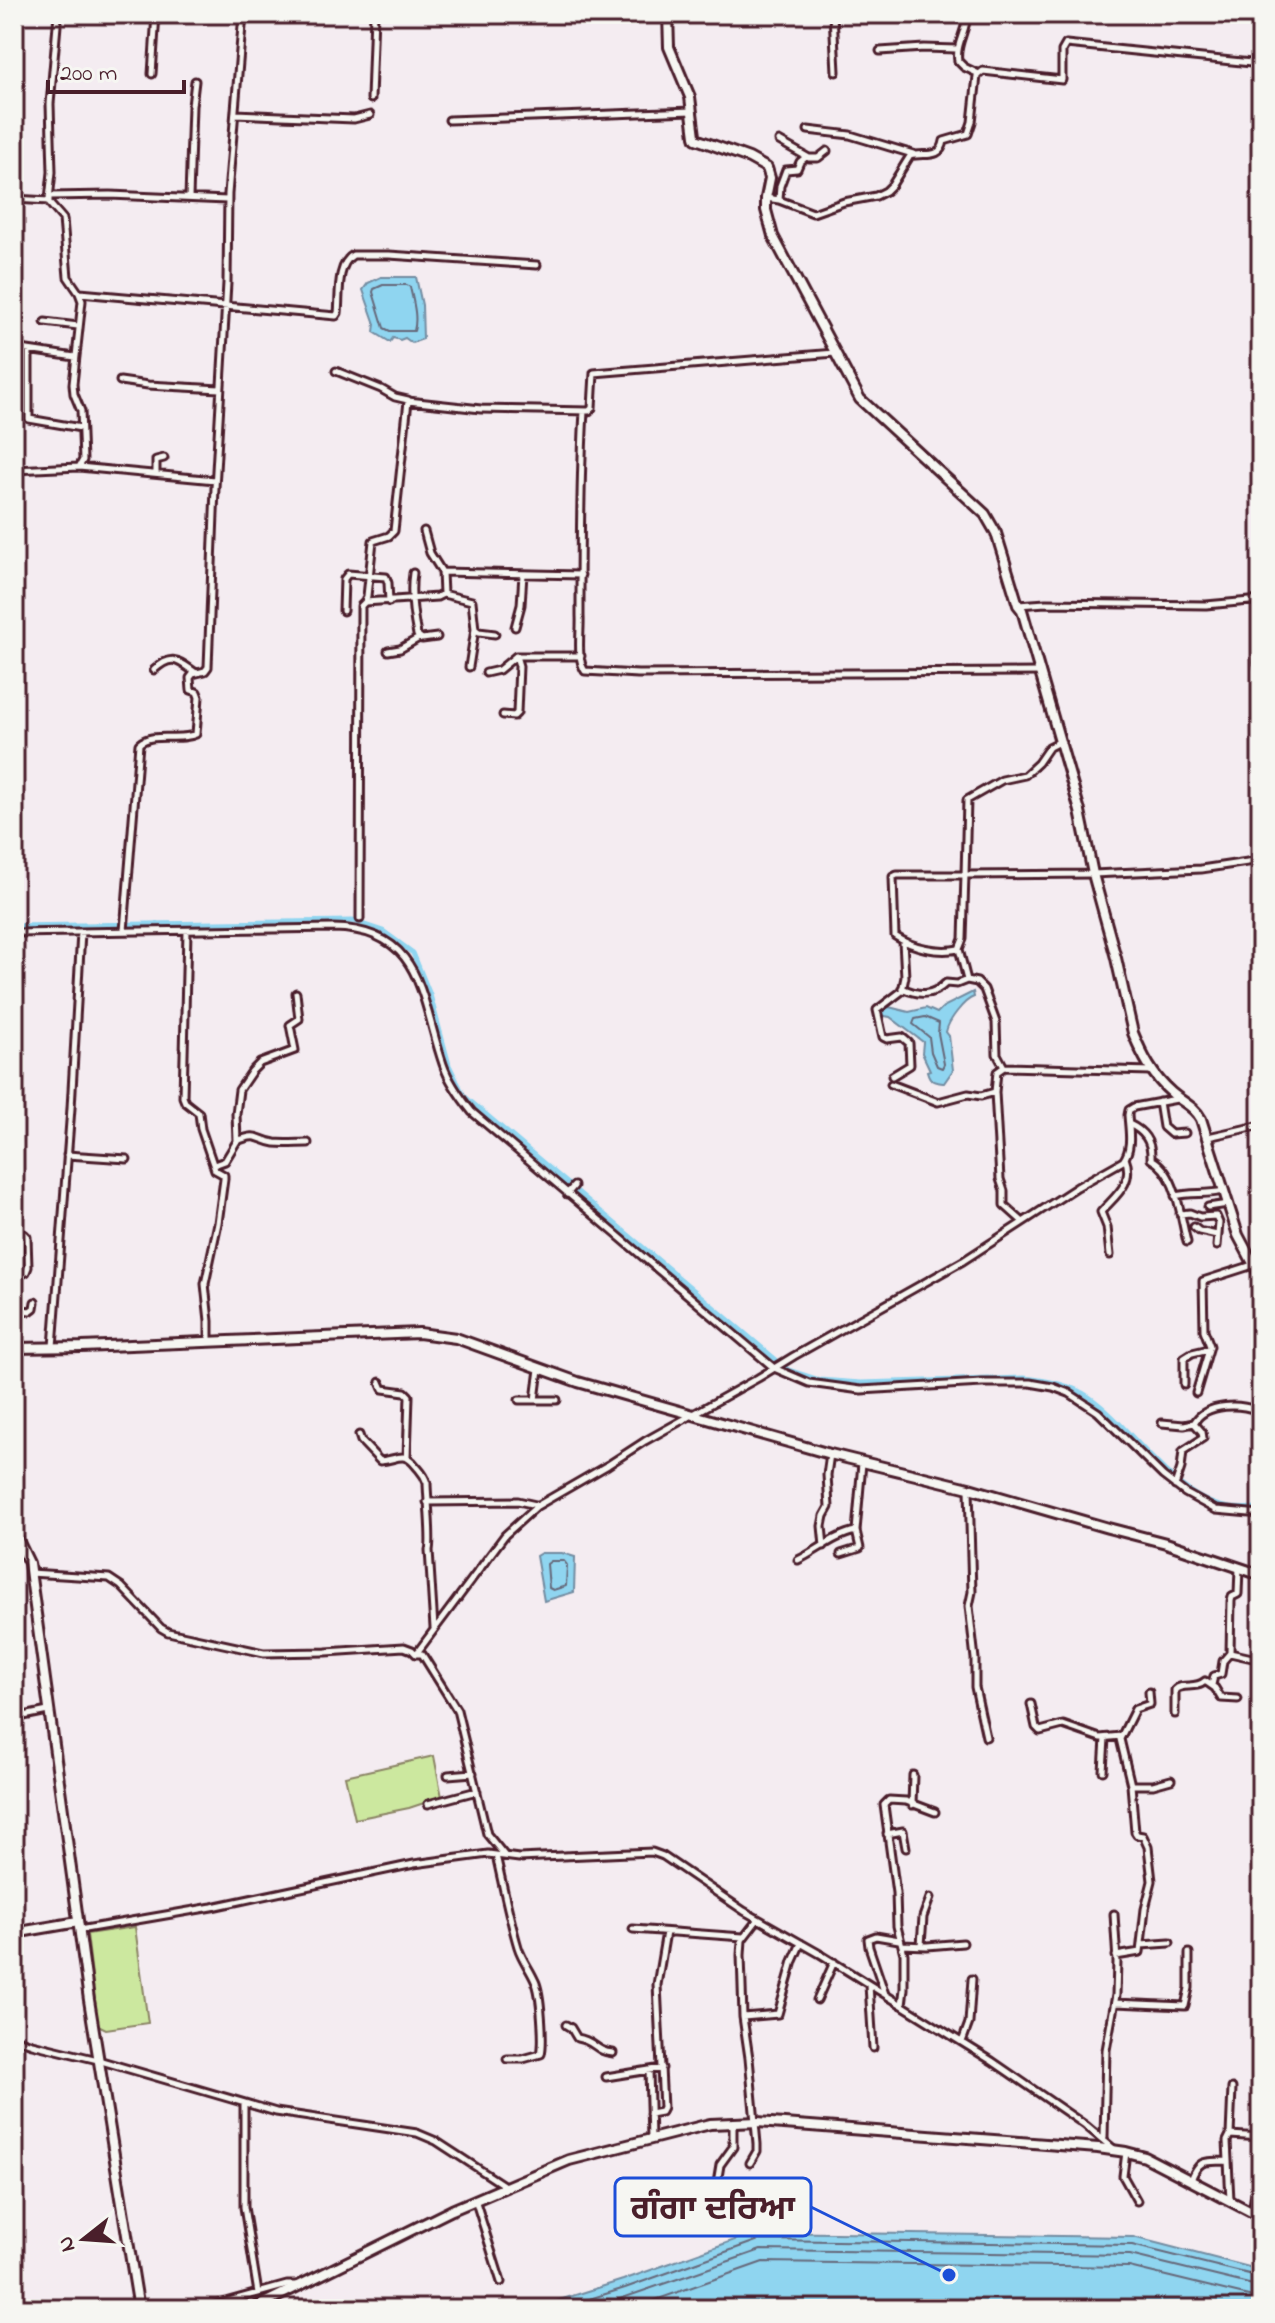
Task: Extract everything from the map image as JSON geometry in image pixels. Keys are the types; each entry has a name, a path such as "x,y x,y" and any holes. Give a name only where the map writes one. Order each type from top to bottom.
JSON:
{"street":[{"path":"58,14 50,104 52,172 49,199 63,219 68,277 82,301 73,393 80,406 83,460 79,467"},
{"path":"152,74 156,14"},
{"path":"125,927 139,744 148,738 185,738 196,734 199,697 197,692 191,690 191,676 208,667 227,200 243,14"},
{"path":"371,99 374,14"},
{"path":"668,14 669,47 686,83 693,133 696,139 749,158 767,168 770,178 766,198 767,217 773,236 860,399 991,521 1042,672 1080,811 1133,1033 1151,1071 1198,1113 1242,1245 1261,1278"},
{"path":"833,14 836,72"},
{"path":"967,14 966,28 957,49 958,61 979,74"},
{"path":"979,74 983,71 1062,80 1062,51 1068,44 1261,64"},
{"path":"880,51 957,49"},
{"path":"808,130 850,135 914,155 936,154 943,148 944,141 968,134 979,74"},
{"path":"189,198 195,81"},
{"path":"449,120 692,111"},
{"path":"235,114 354,119 370,115"},
{"path":"779,141 806,157 818,158 827,151"},
{"path":"766,198 813,213 844,202 876,196 888,189 905,162 914,155"},
{"path":"779,200 786,170 797,169 806,157"},
{"path":"14,199 87,194 227,200"},
{"path":"79,293 336,316 345,263 353,255 537,265"},
{"path":"45,322 78,326"},
{"path":"14,348 75,357"},
{"path":"29,351 29,419 81,428"},
{"path":"336,371 409,400 481,409 592,410 594,373 836,353"},
{"path":"120,381 220,389"},
{"path":"360,919 360,615 365,602 373,541 394,531 409,400"},
{"path":"584,410 580,472 581,656 583,669 588,672 1042,672"},
{"path":"156,474 156,460 164,458"},
{"path":"14,470 79,467 215,480"},
{"path":"424,531 430,553 442,572 443,594"},
{"path":"442,572 581,575"},
{"path":"343,611 345,575 352,573 386,577 389,602"},
{"path":"413,573 411,588 416,632 420,638"},
{"path":"515,627 521,605 523,574"},
{"path":"365,602 389,602 443,594 469,600 473,603 475,629 469,667"},
{"path":"1018,605 1206,605 1260,600 1258,663 1261,677 1258,691 1261,705"},
{"path":"475,629 495,634"},
{"path":"388,651 400,649 420,638 437,637"},
{"path":"486,673 499,670 516,656 581,656"},
{"path":"503,715 514,716 517,713 519,666 516,656"},
{"path":"154,670 172,659 196,673"},
{"path":"967,980 959,949 963,939 967,800 993,784 1025,775 1049,747 1061,741"},
{"path":"959,949 937,951 903,941 894,935 893,877 1209,869 1261,860"},
{"path":"14,933 81,932 125,927 187,931 351,928 376,934 402,953 413,969 443,1066 462,1099 480,1119 571,1190 776,1367 809,1383 861,1390 1018,1383 1053,1387 1069,1393 1098,1412 1175,1485 1216,1510 1261,1514"},
{"path":"187,931 183,1097 199,1113 215,1170 224,1175 205,1284 209,1342"},
{"path":"53,1348 81,932"},
{"path":"892,1076 910,1065 909,1043 902,1037 883,1037 877,1010 898,996 902,988 905,977 903,941"},
{"path":"902,988 913,993 934,993 946,983 977,982 984,989 996,1022 997,1054 1004,1067"},
{"path":"214,1165 225,1161 237,1141 239,1090 252,1071 260,1063 295,1050 290,1025 299,1019 296,993"},
{"path":"1023,1222 1004,1205 1000,1179 996,1074 1004,1067 1151,1071"},
{"path":"891,1084 938,1102 968,1094 981,1096 995,1092"},
{"path":"416,1654 505,1535 537,1506 963,1261 1125,1158 1130,1146 1129,1110 1178,1098"},
{"path":"1159,1101 1163,1127 1171,1134 1185,1133"},
{"path":"1129,1124 1145,1135 1151,1159 1159,1162 1164,1169 1187,1242"},
{"path":"1207,1138 1261,1125"},
{"path":"237,1141 253,1136 272,1142 308,1143"},
{"path":"67,1155 127,1159"},
{"path":"1110,1255 1107,1227 1101,1212 1119,1195 1126,1182 1129,1169 1125,1158"},
{"path":"1175,1196 1223,1191"},
{"path":"1208,1207 1228,1204"},
{"path":"1180,1214 1190,1213 1200,1217 1215,1215 1219,1223 1217,1246"},
{"path":"1219,1223 1233,1220"},
{"path":"1194,1227 1217,1235"},
{"path":"14,1278 26,1272 28,1267 27,1237 17,1235"},
{"path":"1196,1393 1210,1349 1204,1330 1203,1281 1253,1265"},
{"path":"14,1309 30,1311 35,1302"},
{"path":"14,1348 419,1333 456,1338 539,1369 692,1415 1166,1543 1261,1575"},
{"path":"1184,1385 1184,1358 1210,1349"},
{"path":"535,1400 539,1369"},
{"path":"380,1382 383,1389 405,1392 409,1396 407,1457"},
{"path":"519,1400 557,1400"},
{"path":"1162,1423 1194,1423 1205,1412 1220,1408 1247,1407 1261,1413"},
{"path":"1175,1485 1183,1451 1203,1438 1194,1423"},
{"path":"359,1435 380,1461 407,1457 425,1475 431,1542 433,1629"},
{"path":"824,1547 822,1526 829,1507 827,1475 830,1454"},
{"path":"841,1554 860,1548 856,1531 868,1463"},
{"path":"969,1488 972,1592 969,1606 975,1687 986,1737"},
{"path":"427,1502 518,1501 537,1506"},
{"path":"798,1560 843,1534 856,1531"},
{"path":"14,1532 29,1563 78,1926 139,2309"},
{"path":"1212,1686 1214,1676 1221,1674 1223,1661 1230,1653 1231,1601 1238,1594 1239,1568"},
{"path":"30,1573 109,1578 121,1586 161,1628 186,1637 264,1653 404,1647 422,1654 457,1710 487,1834 506,1857"},
{"path":"1230,1653 1261,1660"},
{"path":"1175,1714 1177,1687 1200,1686 1205,1681 1223,1699 1238,1699"},
{"path":"1116,1956 1139,1954 1152,1881 1148,1847 1143,1836 1135,1832 1131,1785 1121,1736 1135,1709 1150,1704 1149,1692"},
{"path":"1031,1704 1036,1727 1040,1731 1063,1725 1096,1737 1121,1736"},
{"path":"14,1718 48,1711"},
{"path":"1103,1771 1105,1738"},
{"path":"448,1775 473,1773"},
{"path":"912,1805 913,1775"},
{"path":"1131,1785 1153,1785 1171,1780"},
{"path":"428,1804 477,1791"},
{"path":"902,2005 904,1954 897,1926 896,1893 884,1805 886,1801 904,1801 935,1812"},
{"path":"887,1834 903,1831 906,1848"},
{"path":"14,1933 212,1907 414,1864 488,1854 506,1857 652,1852 962,2042 1061,2107 1116,2150"},
{"path":"496,1855 523,1962 537,1986 542,2014 542,2053 519,2060 507,2059"},
{"path":"921,1945 923,1917 930,1898"},
{"path":"1104,2139 1106,2050 1115,2003 1114,1914"},
{"path":"750,2163 757,2148 756,2122 743,2017 741,1955 743,1937 758,1919"},
{"path":"633,1929 743,1937"},
{"path":"650,2114 662,2110 657,1985 666,1932"},
{"path":"885,1995 868,1939 876,1936 921,1945 963,1943"},
{"path":"743,2017 778,2014 791,1966 801,1943"},
{"path":"1141,1945 1170,1943"},
{"path":"1115,2003 1185,2006 1189,1988 1189,1953"},
{"path":"817,2000 834,1962"},
{"path":"962,2042 969,2023 972,1979"},
{"path":"869,1984 873,2048"},
{"path":"566,2025 573,2029 577,2038 591,2041 600,2051 613,2053"},
{"path":"14,2038 276,2112 417,2133 436,2141 505,2186"},
{"path":"606,2077 662,2068"},
{"path":"649,2070 651,2138"},
{"path":"1230,2201 1227,2141 1230,2135 1232,2088"},
{"path":"244,2103 244,2207 258,2293"},
{"path":"717,2183 720,2165 733,2147 733,2122"},
{"path":"252,2309 475,2199 544,2169 710,2124 756,2122 1116,2150 1145,2157 1257,2215 1261,2156"},
{"path":"1230,2135 1261,2137"},
{"path":"1126,2152 1123,2176 1137,2201"},
{"path":"1190,2181 1200,2163 1228,2161"},
{"path":"475,2199 501,2282"},
{"path":"200,2309 290,2284 299,2285"}],"green space":[{"path":"434,1756 442,1797 409,1808 355,1819 345,1776"},
{"path":"135,1927 148,2023 106,2029 98,2025 87,1934"}],"water":[{"path":"381,277 416,277 422,305 423,339 412,343 405,338 393,338 390,342 374,332 375,324 363,290 368,283"},
{"path":"973,992 974,997 957,1012 946,1032 953,1070 944,1083 933,1081 928,1075 927,1071 930,1070 922,1053 923,1042 890,1017 879,1015 880,1009 889,1007 909,1012 926,1008 937,1013"},
{"path":"541,1553 562,1553 575,1557 574,1592 544,1601 536,1556"},
{"path":"757,2232 1133,2237 1261,2270 1261,2309 531,2309"}],"waterway":[{"path":"14,926 353,921 383,931 413,953 430,995 449,1065 464,1096 788,1370 819,1380 861,1383 1024,1378 1058,1383 1089,1397 1105,1410 1172,1478 1191,1492 1230,1508 1261,1508"}],"place":[{"name":"ਗੰਗਾ ਦਰਿਆ","path":"949,2275"}]}
